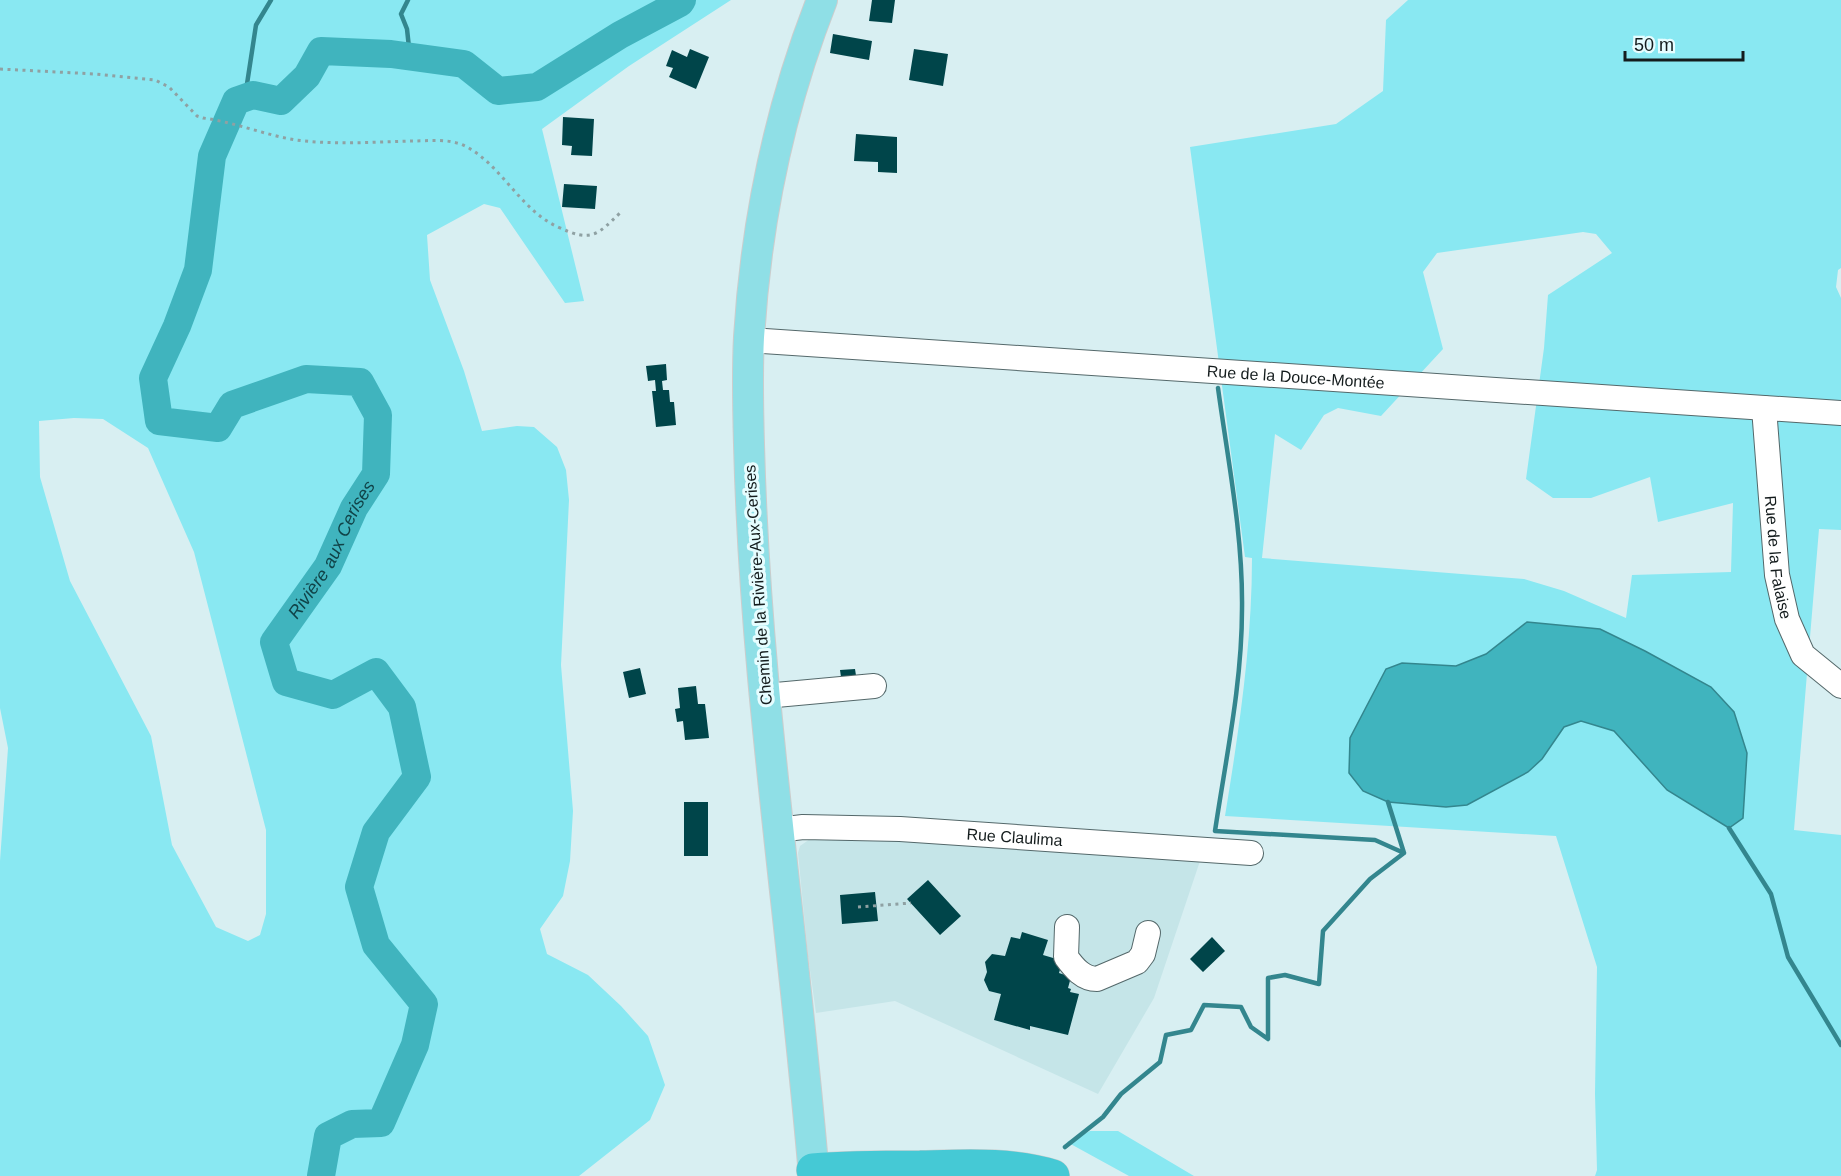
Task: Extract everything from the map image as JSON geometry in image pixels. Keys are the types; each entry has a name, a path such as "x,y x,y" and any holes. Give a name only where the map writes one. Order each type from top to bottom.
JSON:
{"highway":[{"path":"813,1173 846,1168 978,1167 1030,1171 1053,1176"}],"main road":[{"name":"Chemin de la Rivière-Aux-Cerises","path":"813,1173 753,563 748,400 749,340 758,253 774,154 803,52 822,0"}],"street":[{"name":"Rue de la Douce-Montée","path":"749,340 1841,413"},
{"name":"Rue de la Falaise","path":"1764,408 1777,575 1787,619 1803,655 1841,686"},
{"path":"765,696 874,686"},
{"name":"Rue Claulima","path":"778,830 802,827 892,828 1251,853"},
{"path":"1067,927 1066,957 1079,972 1090,979 1097,979 1137,962 1143,954 1148,933"}],"path":[{"path":"0,69 155,80 170,87 197,116 296,140 453,142 479,154 542,217 558,227 581,235 593,236 621,212"},
{"path":"858,907 911,903"}],"shaded area":[{"path":"0,0 731,0 629,66 542,129 584,301 565,303 500,208 484,204 427,235 430,280 464,371 482,431 517,426 534,427 557,447 566,470 569,500 561,665 573,811 570,861 563,896 540,929 547,954 588,975 648,1036 665,1085 650,1120 579,1176 0,1176 0,861 8,748 0,708","holes":["74,418 103,419 148,448 194,552 266,830 266,914 260,935 248,941 216,927 172,845 151,736 70,581 40,477 39,421"]},
{"path":"1408,0 1841,0 1841,268 1838,270 1836,287 1841,298 1841,530 1819,529 1794,830 1841,835 1841,1176 1595,1176 1597,1170 1595,1094 1597,967 1556,836 1225,816 1240,720 1247,655 1252,558 1245,557 1190,147 1336,124 1383,91 1386,20","holes":["1583,232 1596,234 1612,253 1548,295 1544,348 1526,479 1553,498 1591,498 1650,477 1658,522 1733,503 1731,572 1632,575 1626,618 1564,591 1524,579 1262,558 1275,434 1301,450 1324,415 1338,408 1381,416 1443,349 1423,272 1437,253","1527,622 1600,629 1711,687 1734,712 1743,818 1728,828 1667,790 1614,731 1581,721 1564,727 1542,759 1446,807 1388,802 1364,791 1402,663 1456,666 1486,654"]},
{"path":"1527,622 1600,629 1711,687 1734,712 1747,753 1743,818 1729,828 1667,790 1614,731 1581,721 1564,727 1542,759 1528,772 1467,805 1446,807 1388,802 1363,791 1349,773 1350,738 1386,669 1402,663 1456,666 1486,654"},
{"path":"897,837 1201,858 1154,998 1098,1094 895,1001 816,1013 798,853 800,846 810,839"},
{"path":"1090,1131 1118,1131 1194,1176 1129,1176 1067,1142"}],"building":[{"path":"872,0 895,0 892,23 869,21"},
{"path":"833,34 872,41 869,60 830,53"},
{"path":"690,49 709,57 696,89 669,77 673,68 666,66 672,50 687,57"},
{"path":"914,49 948,54 943,86 909,80"},
{"path":"563,117 594,119 592,156 571,155 572,146 562,145"},
{"path":"856,134 897,137 897,173 878,172 878,162 854,161"},
{"path":"564,184 597,186 595,209 562,207"},
{"path":"666,364 667,380 662,381 663,390 669,390 670,402 674,402 676,425 656,427 652,391 656,391 655,380 648,381 646,366"},
{"path":"640,668 646,694 629,698 623,672"},
{"path":"855,669 857,682 842,684 840,670"},
{"path":"696,686 698,704 705,704 709,738 685,740 683,721 677,722 675,709 680,708 678,688"},
{"path":"684,802 708,802 708,856 684,856"},
{"path":"928,880 961,916 940,935 907,899"},
{"path":"875,892 878,921 842,924 840,895"},
{"path":"1022,932 1048,940 1043,955 1060,960 1062,963 1059,973 1071,977 1068,988 1071,989 1070,992 1079,994 1068,1035 1030,1026 1030,1030 994,1020 1001,994 989,991 984,980 987,972 985,962 992,954 1005,956 1011,937 1020,939"},
{"path":"1212,937 1225,951 1203,972 1190,959"}],"waterway":[{"path":"245,97 256,25 271,0"},
{"path":"408,0 401,14 407,29 410,57"},
{"name":"Rivière aux Cerises","path":"321,1176 328,1136 352,1124 381,1123 415,1045 424,1004 376,945 359,887 376,832 417,777 402,707 376,672 333,695 286,682 274,642 328,566 354,508 376,474 378,415 360,382 306,379 232,405 218,428 159,421 153,378 177,326 198,270 212,156 236,101 253,95 281,101 307,76 321,51 391,54 464,64 498,91 537,87 620,35 682,0"},
{"path":"1218,388 1237,526 1242,609 1236,693 1215,831 1375,840 1404,853"},
{"path":"1065,1147 1103,1117 1121,1094 1160,1062 1166,1035 1191,1030 1204,1005 1241,1007 1251,1027 1268,1039 1268,978 1285,975 1319,984 1323,931 1370,879 1404,853 1388,802"},
{"path":"1729,828 1771,894 1788,957 1841,1045"}]}
